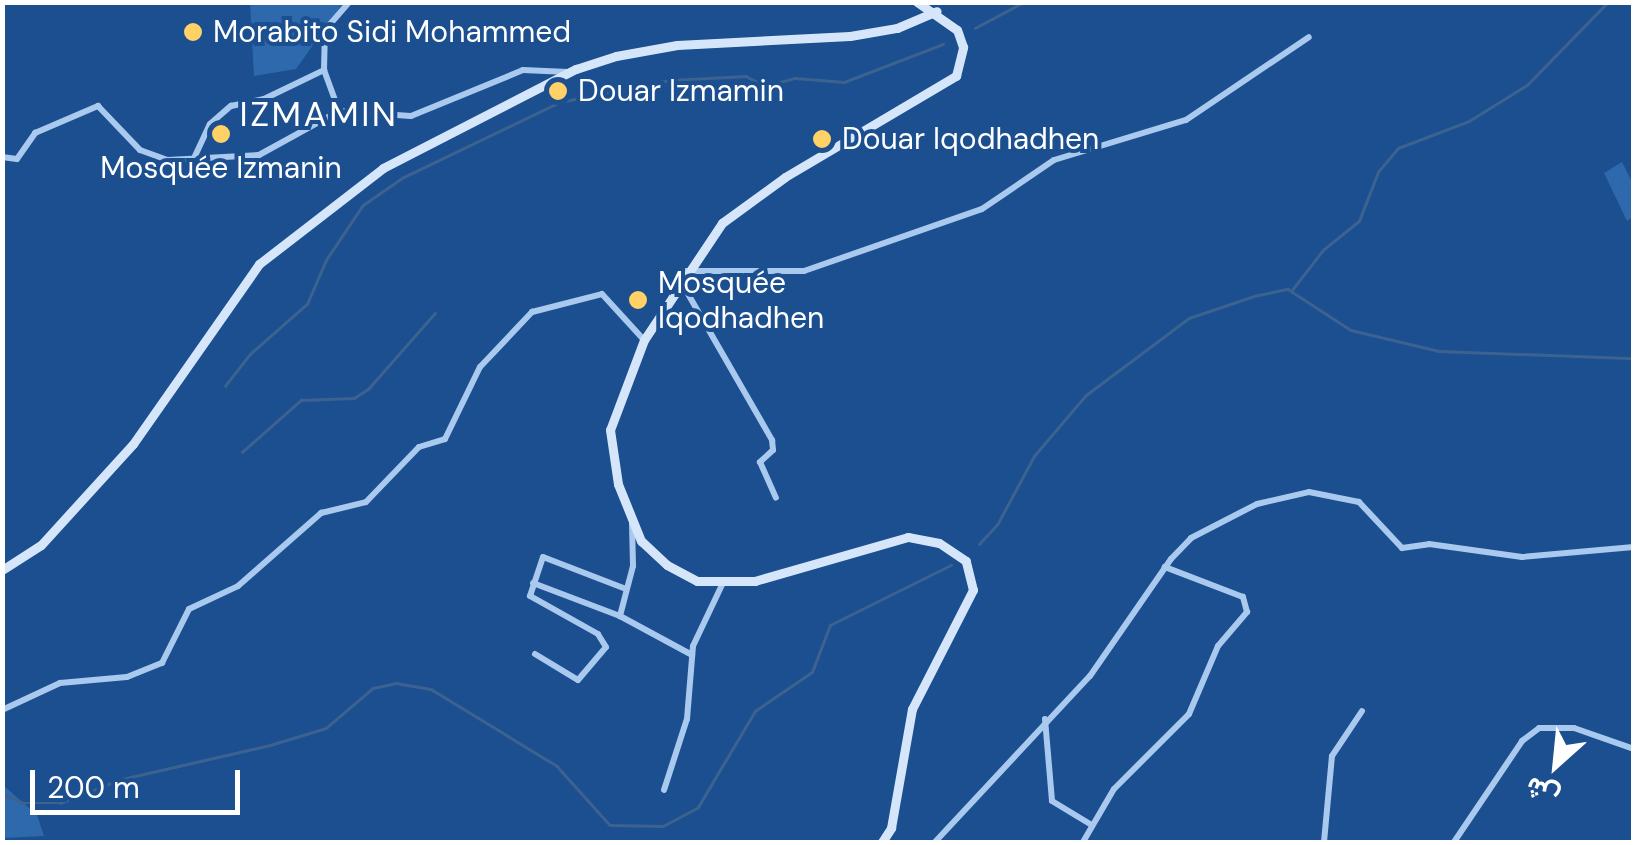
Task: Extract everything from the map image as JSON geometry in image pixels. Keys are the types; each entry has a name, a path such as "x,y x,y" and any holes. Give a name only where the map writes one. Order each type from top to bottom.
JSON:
{"street":[{"path":"339,110 324,70 325,30 350,2"},
{"path":"620,616 632,524 610,430 644,340 682,275 722,222 756,196 956,76 963,48 958,30 938,11 917,2"},
{"path":"2,570 41,545 134,444 242,283 275,249 382,168 569,72 677,45 882,30 938,11"},
{"path":"682,275 804,271 982,209 1054,160 1186,120 1309,37"},
{"path":"195,156 210,124 231,106 264,99 324,70"},
{"path":"2,157 17,159 36,133 98,106 140,150 168,160 259,155 339,110 411,116 523,70 569,72"},
{"path":"682,275 772,440 773,450 760,462 776,498"},
{"path":"2,710 60,683 126,677 162,663 189,609 238,586 321,513 366,502 419,446 445,439 480,367 524,317 596,292 644,340"},
{"path":"935,842 1045,718 1090,676 1165,567 1191,538 1230,516 1309,492 1364,504 1388,540 1402,548 1429,544 1522,557 1634,548"},
{"path":"632,524 667,566 722,585 908,537 939,542 966,561 973,590 912,709 892,828 882,842"},
{"path":"534,654 578,680 606,647 598,634 532,598 542,556 626,589"},
{"path":"1082,842 1114,790 1189,714 1218,646 1247,612 1243,597 1165,567"},
{"path":"533,583 620,616 692,655"},
{"path":"664,790 687,720 692,655 722,585"},
{"path":"1324,842 1332,756 1362,711"},
{"path":"1045,718 1052,801 1090,824"},
{"path":"1454,842 1522,740 1539,728 1574,728 1634,749"}],"shaded area":[{"path":"250,2 343,3 296,69 254,76"},
{"path":"1622,162 1633,184 1633,217 1627,221 1604,173"},
{"path":"3,785 37,815 44,836 3,838"}],"waterway":[{"path":"975,28 1024,2"},
{"path":"1292,290 1323,250 1359,221 1378,172 1398,148 1469,121 1527,85 1608,2"},
{"path":"225,386 250,354 307,304 326,260 363,205 402,178 560,102 670,80 746,76 765,86 795,78 844,82 943,44"},
{"path":"979,544 997,525 1034,456 1086,395 1189,318 1254,296 1288,289 1351,330 1439,351 1634,358"},
{"path":"242,452 301,400 354,398 368,389 435,313"},
{"path":"2,794 24,803 60,803 122,779 270,745 326,728 373,688 396,683 431,689 557,766 610,825 663,826 698,807 755,711 812,672 830,625 951,565"}],"place":[{"name":"Morabito Sidi Mohammed","path":"193,32"},
{"name":"Douar Izmamin","path":"558,91"},
{"name":"Mosquée Izmanin","path":"221,134"},
{"name":"Douar Iqodhadhen","path":"822,139"},
{"name":"Mosquée Iqodhadhen","path":"638,300"}],"district":[{"name":"IZMAMIN","path":"319,114"}]}
